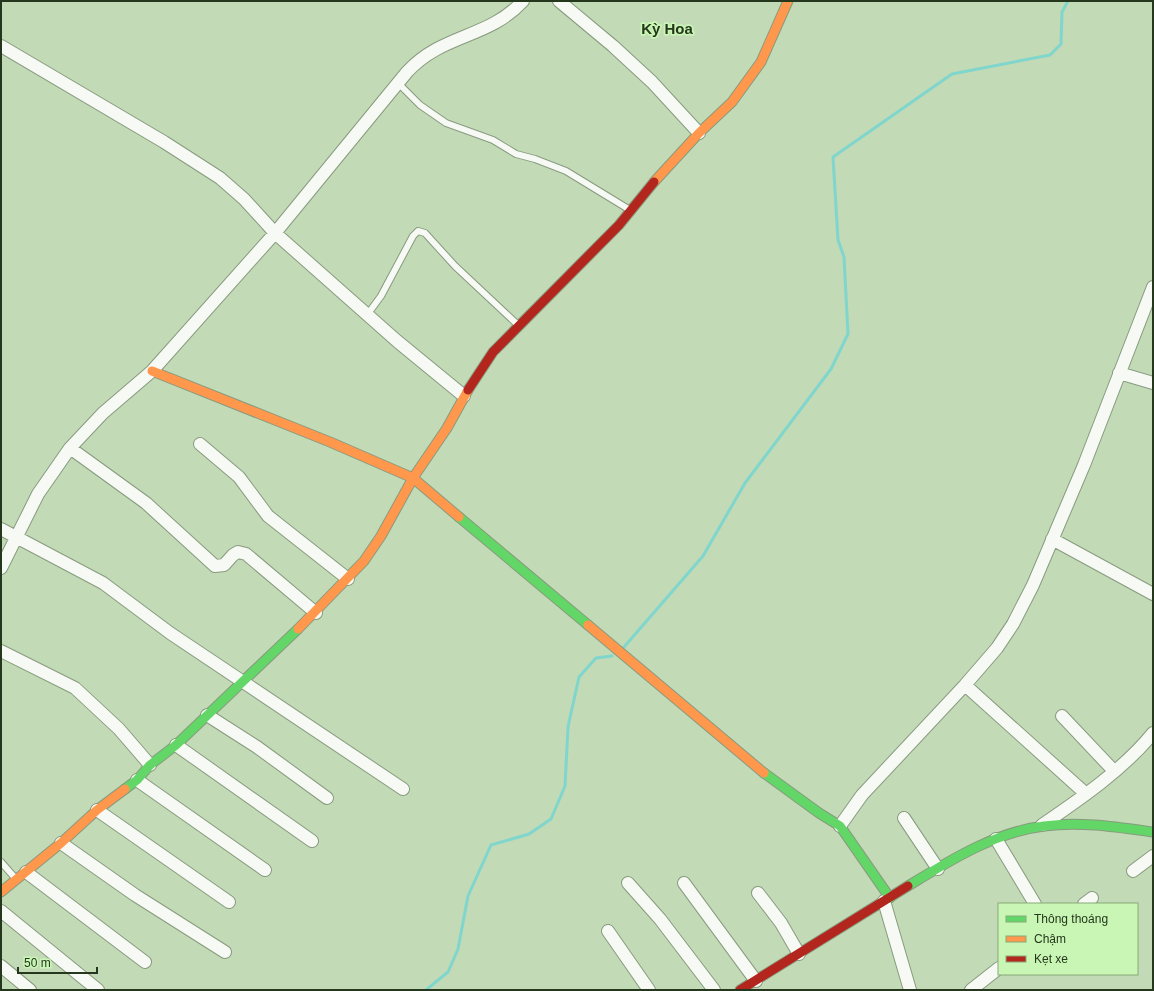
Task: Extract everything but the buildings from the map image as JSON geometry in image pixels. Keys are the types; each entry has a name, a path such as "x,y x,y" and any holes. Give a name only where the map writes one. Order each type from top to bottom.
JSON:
{"street":[{"path":"1,568 38,494 70,448 103,413 152,371 275,233 415,63 430,51 448,42 496,24 510,15 523,1"},
{"path":"559,1 646,77 699,133"},
{"path":"1,892 61,843 97,810 137,780 150,765 176,745 316,613 364,561 381,536 413,478 447,428 464,396 493,352 518,325 567,278 631,210 654,182 699,133 732,102 754,74 764,56 788,1"},
{"path":"1,46 207,169 244,199 275,233 367,314 464,396"},
{"path":"840,826 862,795 965,685 997,648 1013,624 1033,585 1097,432 1153,287"},
{"path":"152,371 330,442 413,478 759,769 819,813 840,826 854,844 887,899 910,990"},
{"path":"1119,373 1153,383"},
{"path":"200,444 239,477 268,516 348,579"},
{"path":"70,448 146,503 215,566 224,565 233,555 238,552 246,554 316,613"},
{"path":"1,529 104,583 170,633 403,789"},
{"path":"1052,538 1153,594"},
{"path":"1,651 75,688 119,729 150,765"},
{"path":"965,685 1085,793"},
{"path":"207,715 263,751 328,798"},
{"path":"1062,716 1114,771"},
{"path":"1038,828 1135,754 1153,733"},
{"path":"176,745 312,841"},
{"path":"137,780 265,870"},
{"path":"97,810 229,902"},
{"path":"904,818 938,869"},
{"path":"740,990 887,899 938,869 996,839 1028,829 1073,824 1113,826 1153,832"},
{"path":"996,839 1034,903"},
{"path":"61,843 135,894 225,952"},
{"path":"1133,871 1153,856"},
{"path":"21,876 145,962"},
{"path":"628,883 660,919 714,990"},
{"path":"684,883 756,980"},
{"path":"758,893 780,923 799,954"},
{"path":"1,911 98,990"},
{"path":"608,931 649,990"},
{"path":"1,966 30,990"},
{"path":"971,990 998,969"}],"lane":[{"path":"398,83 420,105 446,123 492,140 516,154 566,171 631,210"},
{"path":"367,314 381,296 413,236 418,231 425,233 430,237 456,266 518,325"},
{"path":"1,862 21,876"}],"waterway":[{"path":"624,647 703,556 745,483 831,369 848,334 844,257 838,240 833,157 952,74 1050,55 1061,44 1062,12 1068,1"},
{"path":"426,990 448,972 458,949 468,896 491,845 529,834 551,819 565,786 568,727 579,677 596,658 612,656"}],"traffic: fast":[{"path":"459,517 588,625"},
{"path":"125,789 137,780 150,765 176,745 298,629"},
{"path":"764,773 819,813 840,826 890,898"},
{"path":"908,886 973,849 1008,834 1026,829 1044,826 1085,824 1153,832"}],"traffic: slow":[{"path":"654,182 699,133 732,102 761,62 788,1"},
{"path":"152,371 330,442 413,478 459,517"},
{"path":"298,629 364,561 381,536 413,478 447,428 468,390"},
{"path":"588,625 764,773"},
{"path":"1,892 61,843 97,810 125,789"}],"traffic: jam":[{"path":"468,390 493,352 619,225 654,182"},
{"path":"740,990 908,886"}],"district":[{"name":"Kỳ Hoa","path":"667,29"}]}
